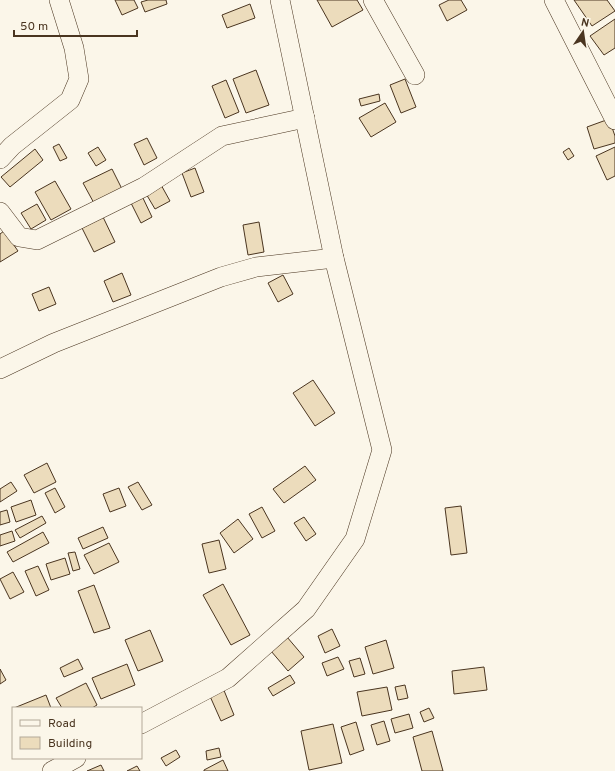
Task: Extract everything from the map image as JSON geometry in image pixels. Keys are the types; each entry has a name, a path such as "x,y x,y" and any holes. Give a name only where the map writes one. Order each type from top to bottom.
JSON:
{"street":[{"path":"0,159 12,146 70,100 79,78 74,48 59,0"},
{"path":"142,723 228,678 266,646 306,609 355,539 382,450 334,258 280,0"},
{"path":"373,0 415,75"},
{"path":"554,0 615,120"},
{"path":"0,212 19,237 37,240 144,187 222,136 305,118"},
{"path":"0,369 54,343 222,277 256,267 334,258"},
{"path":"52,771 74,759"}],"building":[{"path":"115,0 134,0 138,8 122,15"},
{"path":"148,0 166,0 167,4 145,12 141,2"},
{"path":"317,0 357,0 363,10 332,27"},
{"path":"449,0 461,0 467,10 447,21 439,5"},
{"path":"574,0 607,0 615,11 592,26"},
{"path":"250,4 255,18 227,28 222,15"},
{"path":"615,19 615,48 604,55 590,36"},
{"path":"256,70 269,105 246,113 233,79"},
{"path":"405,79 416,107 401,113 390,85"},
{"path":"226,80 239,112 225,118 212,86"},
{"path":"379,94 380,101 361,106 359,99"},
{"path":"385,103 396,122 371,137 359,118"},
{"path":"609,119 615,136 615,143 594,149 587,127"},
{"path":"147,138 157,158 144,165 134,144"},
{"path":"59,144 67,158 60,161 53,147"},
{"path":"98,147 106,160 96,166 88,153"},
{"path":"615,147 615,176 607,180 596,156"},
{"path":"569,148 574,156 568,160 563,152"},
{"path":"35,149 43,160 10,187 1,177"},
{"path":"195,168 204,192 191,197 182,173"},
{"path":"112,169 123,191 95,205 83,183"},
{"path":"55,181 71,209 51,220 35,192"},
{"path":"160,183 170,201 155,209 145,192"},
{"path":"142,196 152,217 141,223 130,201"},
{"path":"37,204 46,220 31,229 21,213"},
{"path":"103,217 115,242 94,252 82,228"},
{"path":"259,222 264,252 248,255 243,225"},
{"path":"4,231 18,251 0,262 0,234"},
{"path":"122,273 131,295 113,302 104,281"},
{"path":"283,275 293,294 278,302 268,283"},
{"path":"49,287 56,304 39,311 32,294"},
{"path":"313,380 335,413 315,426 293,393"},
{"path":"47,463 56,482 34,493 24,475"},
{"path":"305,466 316,480 284,503 273,489"},
{"path":"11,482 17,491 0,502 0,489"},
{"path":"138,482 152,505 142,510 128,487"},
{"path":"55,488 65,507 55,513 45,493"},
{"path":"119,488 126,506 110,512 103,494"},
{"path":"31,500 36,515 16,522 11,507"},
{"path":"461,506 467,553 451,555 445,508"},
{"path":"262,507 275,531 262,538 249,514"},
{"path":"7,510 10,522 0,525 0,512"},
{"path":"42,516 46,523 20,538 15,530"},
{"path":"304,517 316,534 306,541 294,523"},
{"path":"238,519 253,539 234,553 220,533"},
{"path":"103,527 108,538 83,549 78,538"},
{"path":"12,531 15,541 0,546 0,535"},
{"path":"43,532 49,543 13,562 7,552"},
{"path":"219,540 226,569 209,573 202,544"},
{"path":"109,543 119,562 94,574 84,555"},
{"path":"75,552 80,569 73,571 68,553"},
{"path":"65,558 70,574 51,580 46,564"},
{"path":"38,566 49,590 36,596 25,571"},
{"path":"13,572 24,592 10,599 0,579"},
{"path":"223,584 250,635 231,645 203,595"},
{"path":"94,585 110,628 94,633 78,591"},
{"path":"332,629 340,646 325,653 318,636"},
{"path":"150,630 163,661 138,671 125,640"},
{"path":"287,637 304,657 288,671 271,651"},
{"path":"386,640 394,668 373,674 365,647"},
{"path":"338,657 344,669 327,676 322,663"},
{"path":"360,658 365,674 354,677 349,661"},
{"path":"78,659 83,669 64,677 60,668"},
{"path":"127,664 135,685 101,699 92,678"},
{"path":"484,667 487,690 454,694 452,671"},
{"path":"0,669 6,680 0,684"},
{"path":"290,675 295,683 273,696 268,688"},
{"path":"86,683 97,705 94,707 61,707 56,698"},
{"path":"405,685 408,698 398,700 395,687"},
{"path":"387,687 392,710 362,716 357,692"},
{"path":"223,688 234,715 221,721 209,694"},
{"path":"46,695 51,707 16,707"},
{"path":"429,708 434,718 424,722 420,712"},
{"path":"409,714 413,728 395,733 391,719"},
{"path":"384,721 390,741 377,745 371,725"},
{"path":"356,722 364,750 350,755 341,727"},
{"path":"333,724 342,763 309,770 301,731"},
{"path":"432,731 443,771 422,771 413,737"},
{"path":"219,748 221,757 207,760 206,751"},
{"path":"176,750 180,757 166,766 161,758"},
{"path":"223,760 228,771 204,771 204,770"},
{"path":"101,765 104,771 87,771"},
{"path":"137,766 140,771 127,771"}]}
